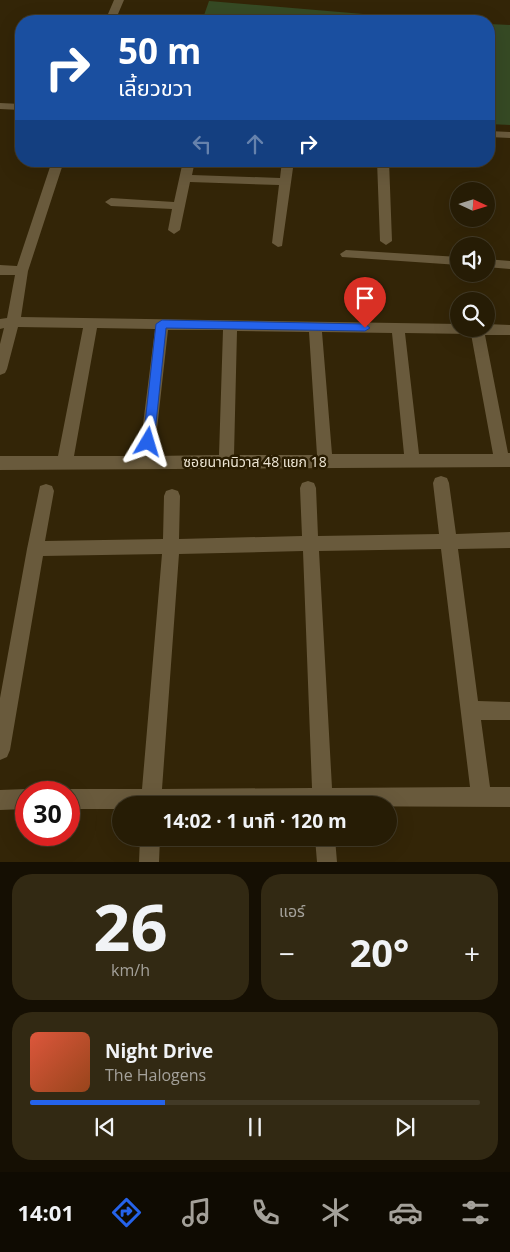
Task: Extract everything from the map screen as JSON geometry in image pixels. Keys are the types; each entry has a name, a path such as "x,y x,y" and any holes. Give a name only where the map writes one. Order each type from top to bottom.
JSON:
{"street":[{"path":"113,15 119,0"},
{"path":"0,106 15,107"},
{"path":"495,134 510,135"},
{"path":"0,369 6,323 56,167"},
{"path":"174,230 188,167"},
{"path":"278,243 287,167"},
{"path":"383,167 386,241"},
{"path":"186,178 285,182"},
{"path":"111,202 180,206"},
{"path":"346,254 450,260"},
{"path":"495,264 510,265"},
{"path":"0,270 22,270"},
{"path":"6,323 450,329"},
{"path":"65,462 91,323"},
{"path":"146,462 162,324"},
{"path":"226,461 230,325"},
{"path":"315,327 325,461"},
{"path":"398,328 412,460"},
{"path":"495,330 510,330"},
{"path":"479,337 506,460"},
{"name":"ซอยนาคนิวาส 48 แยก 18","path":"0,463 506,460"},
{"path":"441,483 481,797"},
{"path":"308,488 323,796"},
{"path":"0,750 46,491"},
{"path":"151,796 171,546 172,496"},
{"path":"35,549 510,540"},
{"path":"470,710 510,711"},
{"path":"397,799 510,796"},
{"path":"0,800 15,799"},
{"path":"80,799 112,801"},
{"path":"148,862 149,846"},
{"path":"326,846 327,862"}],"green space":[{"path":"209,1 375,15 204,15"},
{"path":"495,24 510,25 510,125 495,124"}],"route":[{"path":"148,442 162,324 365,328"}]}
